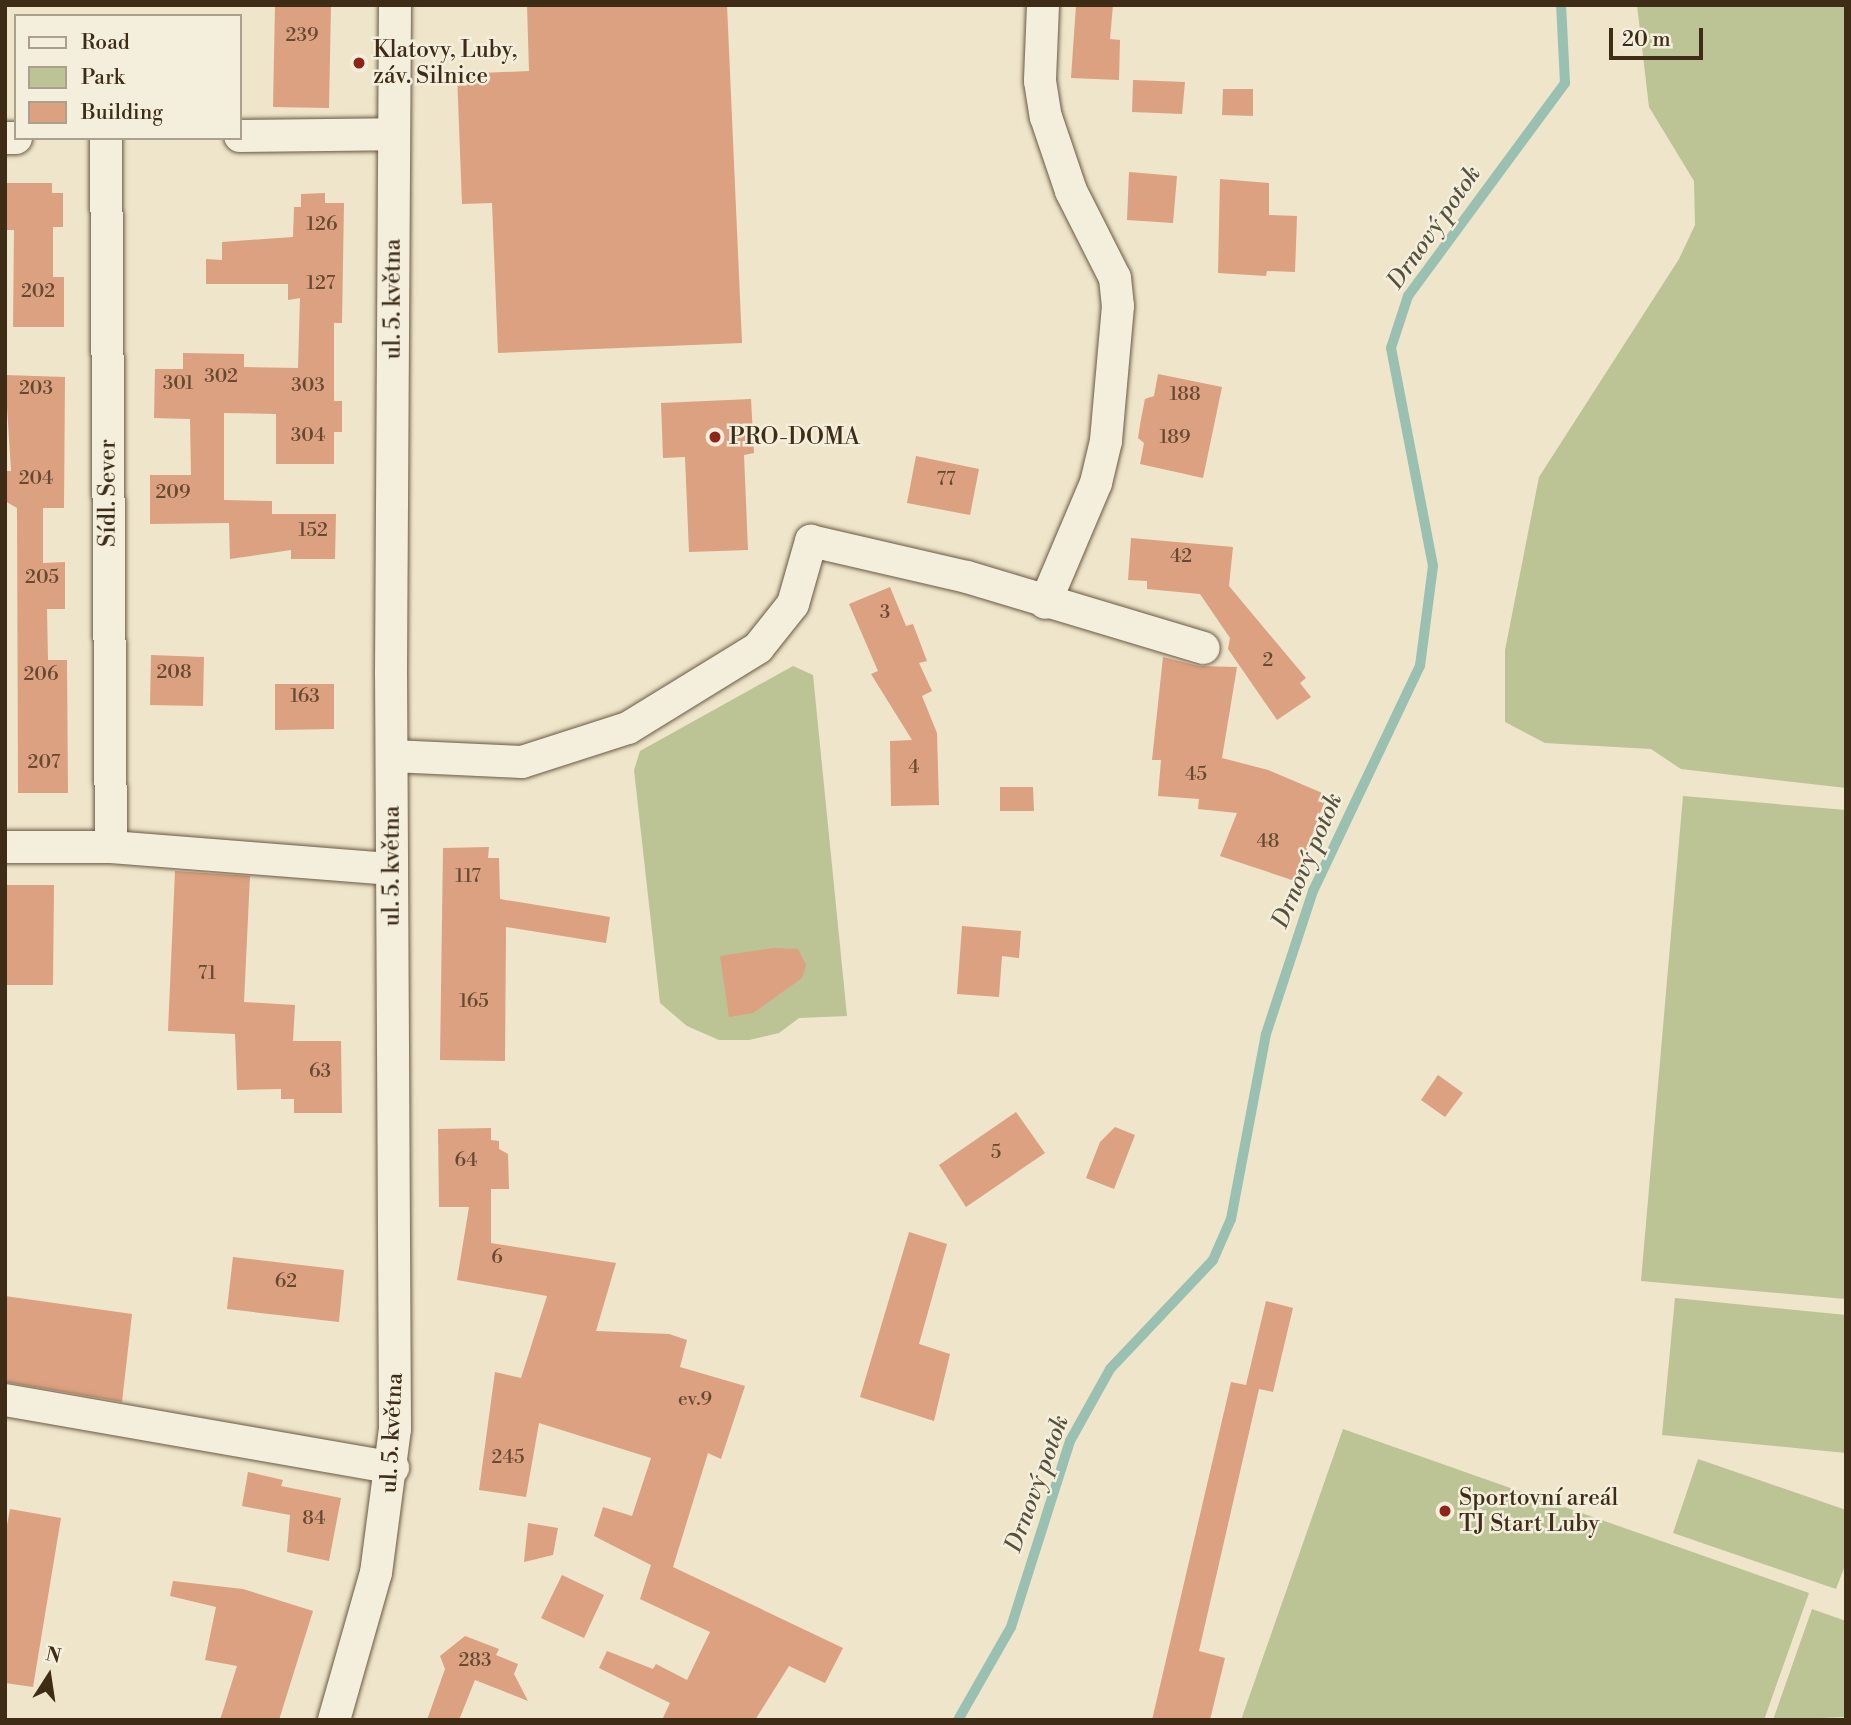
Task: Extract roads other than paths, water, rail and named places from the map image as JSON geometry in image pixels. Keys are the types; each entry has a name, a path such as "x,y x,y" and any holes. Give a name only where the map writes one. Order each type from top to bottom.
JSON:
{"street":[{"name":"ul. 5. května","path":"334,1720 374,1583 393,1468 391,869 395,5"},
{"path":"1043,5 1040,81 1046,117 1071,191 1115,278 1118,306 1106,441 1096,483 1045,603"},
{"path":"242,136 393,134"},
{"name":"Sídl. Sever","path":"106,140 111,847"},
{"path":"392,757 522,762 628,728 758,648 793,604 811,541 967,577 1045,603 1203,648"},
{"path":"5,847 111,847 391,869"},
{"path":"5,1400 393,1468"}],"waterway":[{"name":"Drnový potok","path":"958,1720 1011,1627 1070,1441 1110,1369 1213,1260 1231,1219 1266,1034 1313,891 1420,666 1433,566 1391,348 1408,296 1565,83 1561,5"}],"place":[{"name":"Klatovy, Luby, záv. Silnice","path":"359,63"},
{"name":"PRO-DOMA","path":"715,437"},
{"name":"Sportovní areál TJ Start Luby","path":"1445,1511"}]}
